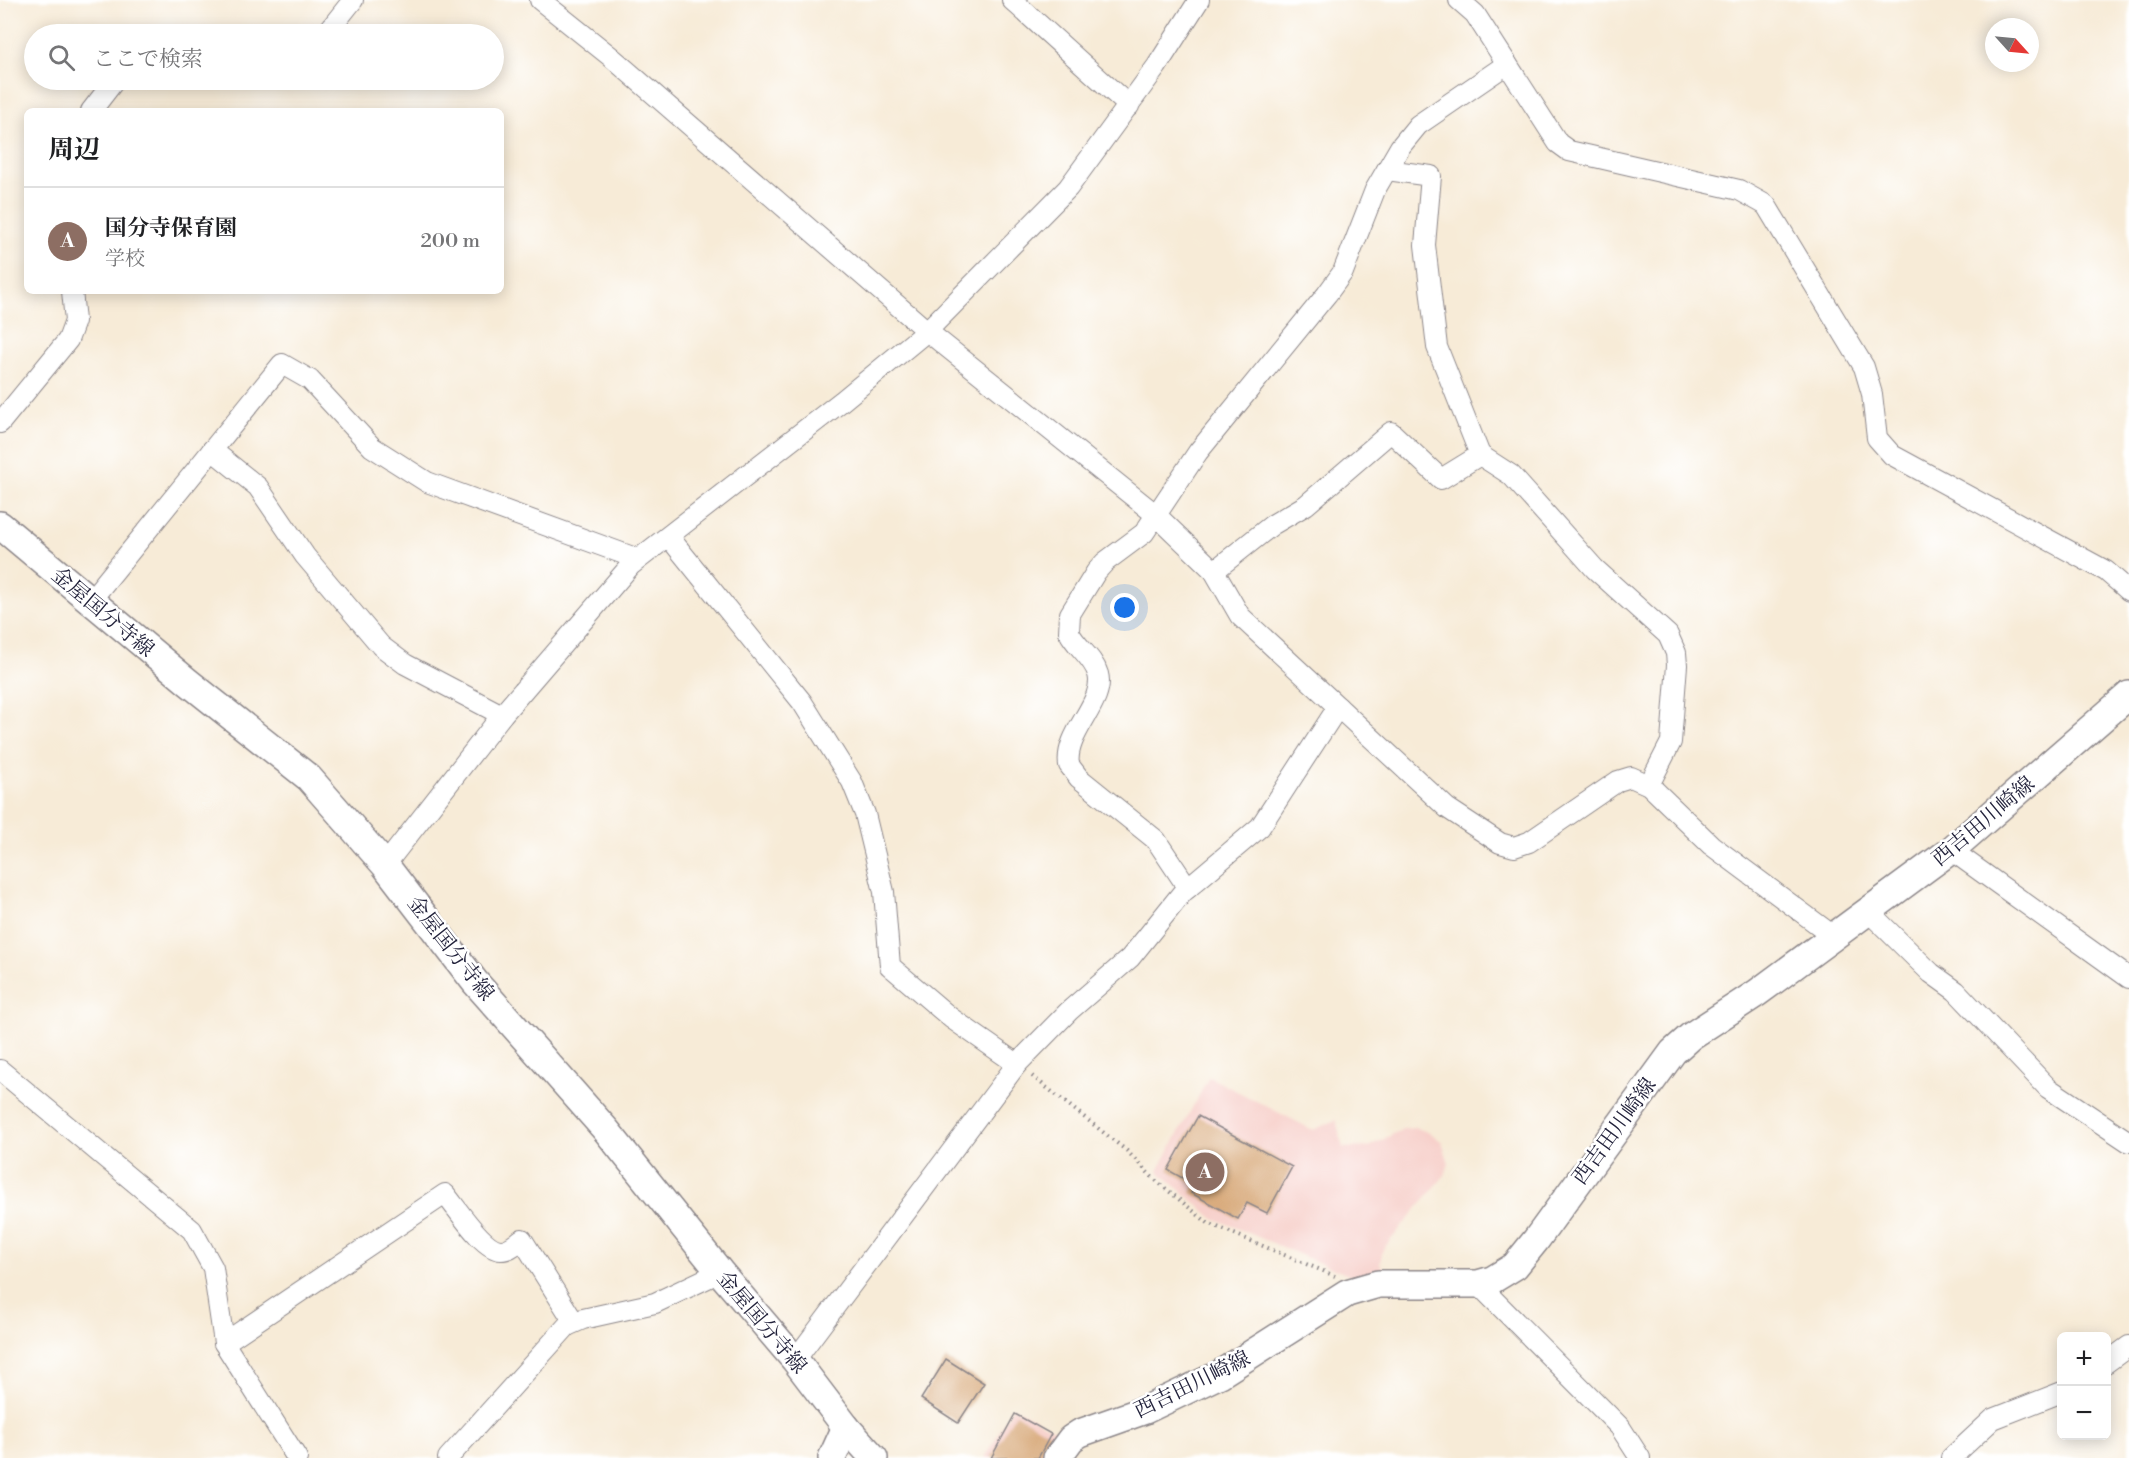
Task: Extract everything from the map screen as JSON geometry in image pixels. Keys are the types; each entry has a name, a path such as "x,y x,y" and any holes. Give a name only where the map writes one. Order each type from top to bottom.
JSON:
{"main road":[{"name":"金屋国分寺線","path":"0,525 309,778 385,865 475,982 606,1130 720,1272 795,1360 846,1427"},
{"name":"西吉田川崎線","path":"1057,1458 1071,1439 1080,1433 1145,1410 1220,1374 1254,1355 1333,1300 1364,1288 1412,1282 1478,1284 1505,1273 1519,1261 1673,1052 1691,1036 1757,993 1832,935 1951,849 2129,695"},
{"path":"832,1458 846,1427 874,1458"}],"street":[{"path":"334,24 353,0"},
{"path":"540,0 610,56 927,331 1155,514 1215,571 1240,616 1447,808 1500,843 1514,847 1529,842 1618,781 1631,777 1649,785 1711,844 1832,935"},
{"path":"1012,0 1129,106"},
{"path":"385,865 502,715 638,559 669,537 927,331 1068,188 1129,106 1199,0"},
{"path":"1459,0 1475,14 1558,143 1569,151 1739,190 1766,206 1864,367 1872,394 1877,438 1892,455 2106,571 2129,591"},
{"path":"1188,888 1156,840 1073,773 1068,758 1075,736 1099,685 1093,663 1069,632 1070,614 1105,562 1144,533 1198,452 1343,272 1376,190 1400,147 1418,125 1507,64"},
{"path":"93,108 107,90"},
{"path":"1387,170 1431,176 1425,245 1437,347 1480,455 1511,475 1595,569 1668,635 1676,653 1671,742 1649,785"},
{"path":"0,423 68,340 75,321 72,294"},
{"path":"90,601 282,364 310,380 357,433 410,473 427,482 638,559"},
{"path":"1215,571 1272,525 1306,505 1390,432 1441,479 1480,455"},
{"path":"212,450 258,488 305,556 381,646 405,664 502,715"},
{"path":"669,537 802,702 852,782 865,814 884,892 890,966 951,1018 1017,1064"},
{"path":"795,1360 1017,1064 1069,1011 1130,958 1188,888 1260,827 1338,707"},
{"path":"1951,849 2129,978"},
{"path":"1868,911 1930,973 1956,991 2048,1088 2129,1142"},
{"path":"0,1070 192,1230 213,1268 224,1343 297,1458"},
{"path":"224,1343 445,1194 486,1245 502,1250 510,1249 522,1239 574,1322"},
{"path":"448,1458 560,1332 574,1322 664,1299 720,1272"},
{"path":"1478,1284 1620,1427 1640,1458"},
{"path":"2111,1359 2129,1346"},
{"path":"1951,1458 1993,1419 2057,1394"}],"path":[{"path":"1017,1064 1127,1151 1154,1179 1208,1222 1364,1288"}],"shaded area":[{"path":"1209,1077 1313,1130 1336,1120 1343,1148 1369,1147 1403,1129 1417,1128 1432,1134 1442,1142 1449,1163 1445,1175 1383,1249 1380,1262 1383,1272 1358,1279 1213,1218 1158,1171"},
{"path":"1013,1407 1061,1433 1047,1458 985,1458"}],"building":[{"path":"1198,1116 1292,1167 1267,1213 1247,1203 1238,1219 1191,1193 1195,1185 1168,1170"},
{"path":"946,1359 984,1383 958,1423 921,1399"},
{"path":"1015,1414 1051,1434 1038,1458 991,1458"}],"place":[{"name":"国分寺保育園","path":"1205,1172"}]}
